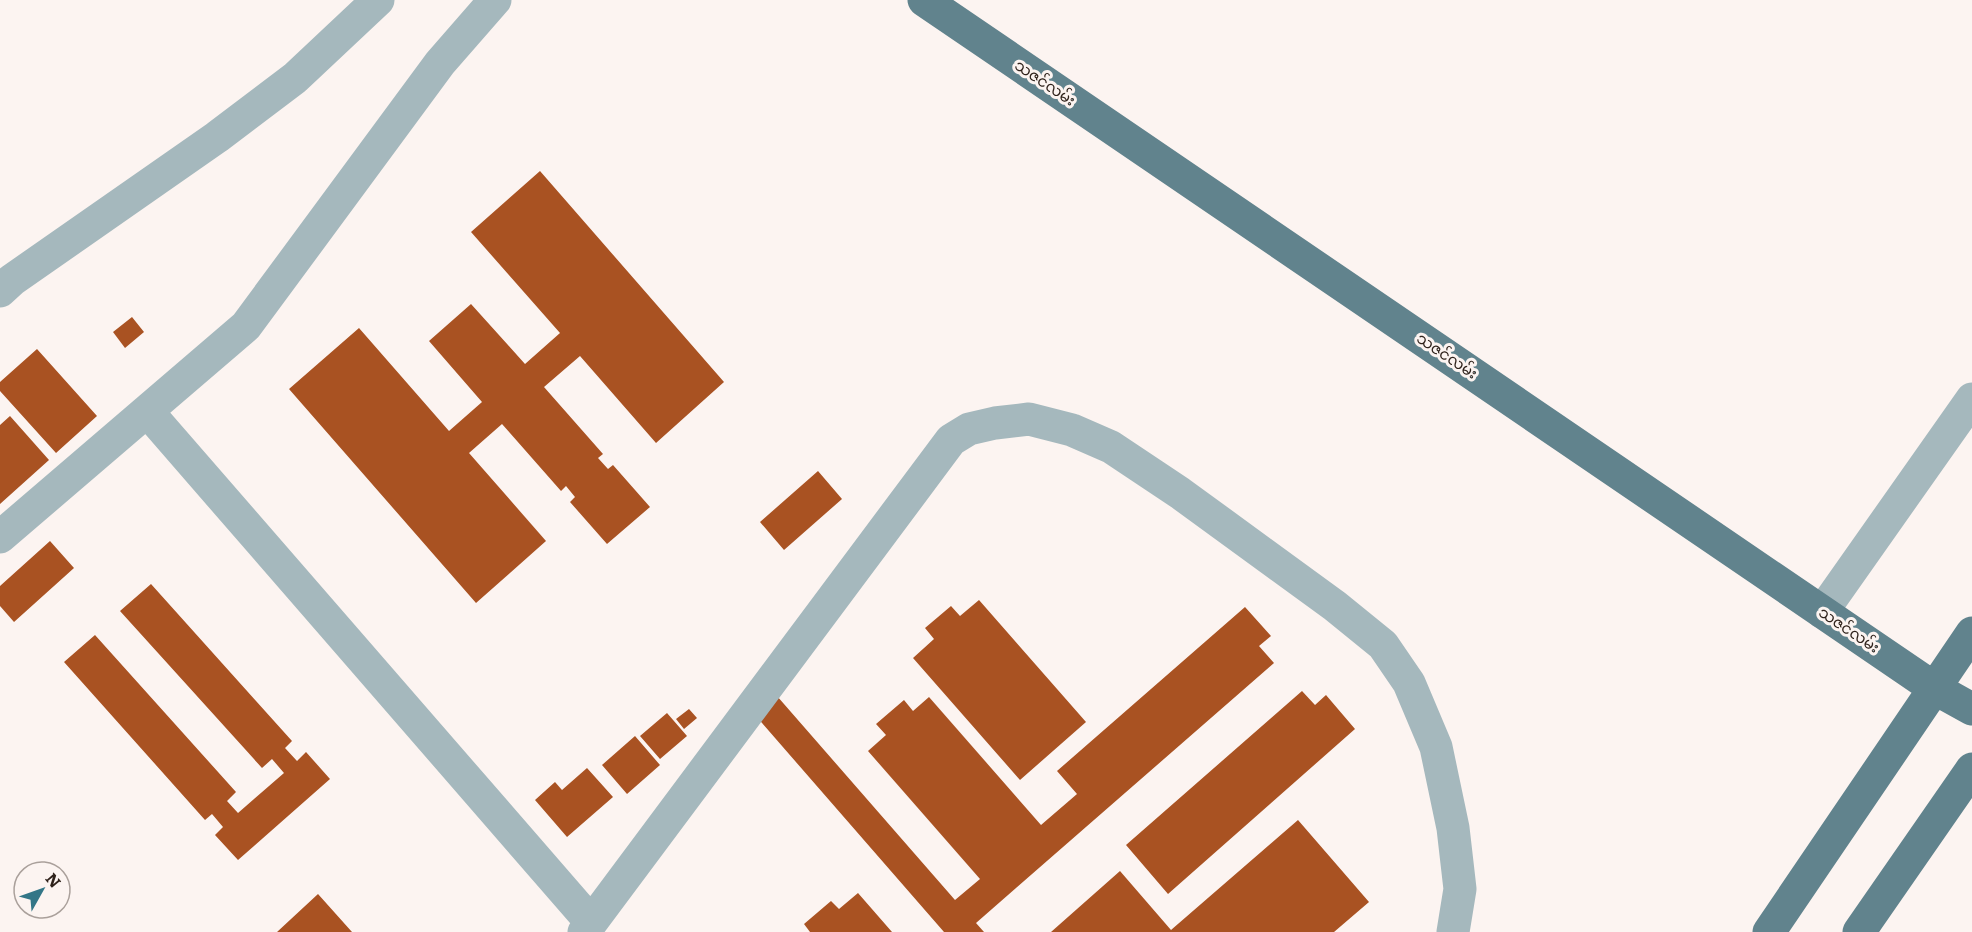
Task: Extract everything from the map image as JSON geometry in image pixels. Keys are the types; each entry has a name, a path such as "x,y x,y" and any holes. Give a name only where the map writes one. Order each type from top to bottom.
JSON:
{"main road":[{"name":"သဇင်လမ်း","path":"924,0 1934,688 1972,709"},
{"path":"1769,932 1972,633"},
{"path":"1859,932 1972,769"}],"street":[{"path":"0,291 12,280 217,137 295,78 378,0"},
{"path":"0,537 246,326 440,63 495,0"},
{"path":"1822,612 1972,399"},
{"path":"147,411 587,927 951,440 969,429 1029,419 1072,430 1111,447 1180,493 1383,645 1409,683 1436,747 1453,828 1460,889 1453,932"}],"building":[{"path":"540,171 724,382 656,443 580,356 544,387 603,454 598,458 608,469 613,465 650,507 607,544 570,502 575,497 566,486 561,491 502,424 469,453 546,541 476,603 289,389 359,328 449,431 482,402 429,341 471,304 525,364 560,333 471,232"},
{"path":"132,317 144,332 125,348 113,332"},
{"path":"37,349 97,416 56,453 0,391 0,382"},
{"path":"10,416 49,460 0,504 0,425"},
{"path":"818,471 842,499 784,550 760,522"},
{"path":"50,541 74,568 14,622 0,606 0,586"},
{"path":"151,584 292,741 285,748 297,761 306,752 330,779 238,860 215,835 223,827 212,814 205,820 64,662 95,635 236,792 227,801 238,813 284,773 272,759 262,768 120,611"},
{"path":"979,600 1086,722 1020,780 913,658 934,639 925,628 951,606 960,616"},
{"path":"1245,607 1271,636 1259,646 1274,663 976,923 984,932 944,932 755,715 777,696 955,900 980,879 868,751 886,735 876,724 904,700 913,711 929,697 1041,825 1077,794 1057,771"},
{"path":"1302,691 1315,705 1326,695 1355,729 1168,894 1126,845"},
{"path":"689,709 697,718 684,729 676,719"},
{"path":"667,713 687,736 660,759 640,736"},
{"path":"635,736 660,765 627,794 602,765"},
{"path":"587,768 613,797 567,837 535,800 555,782 562,790"},
{"path":"1298,820 1369,902 1334,932 1051,932 1120,871 1171,930"},
{"path":"858,893 892,932 810,932 804,924 831,901 839,909"},
{"path":"318,894 352,932 277,932"}]}
